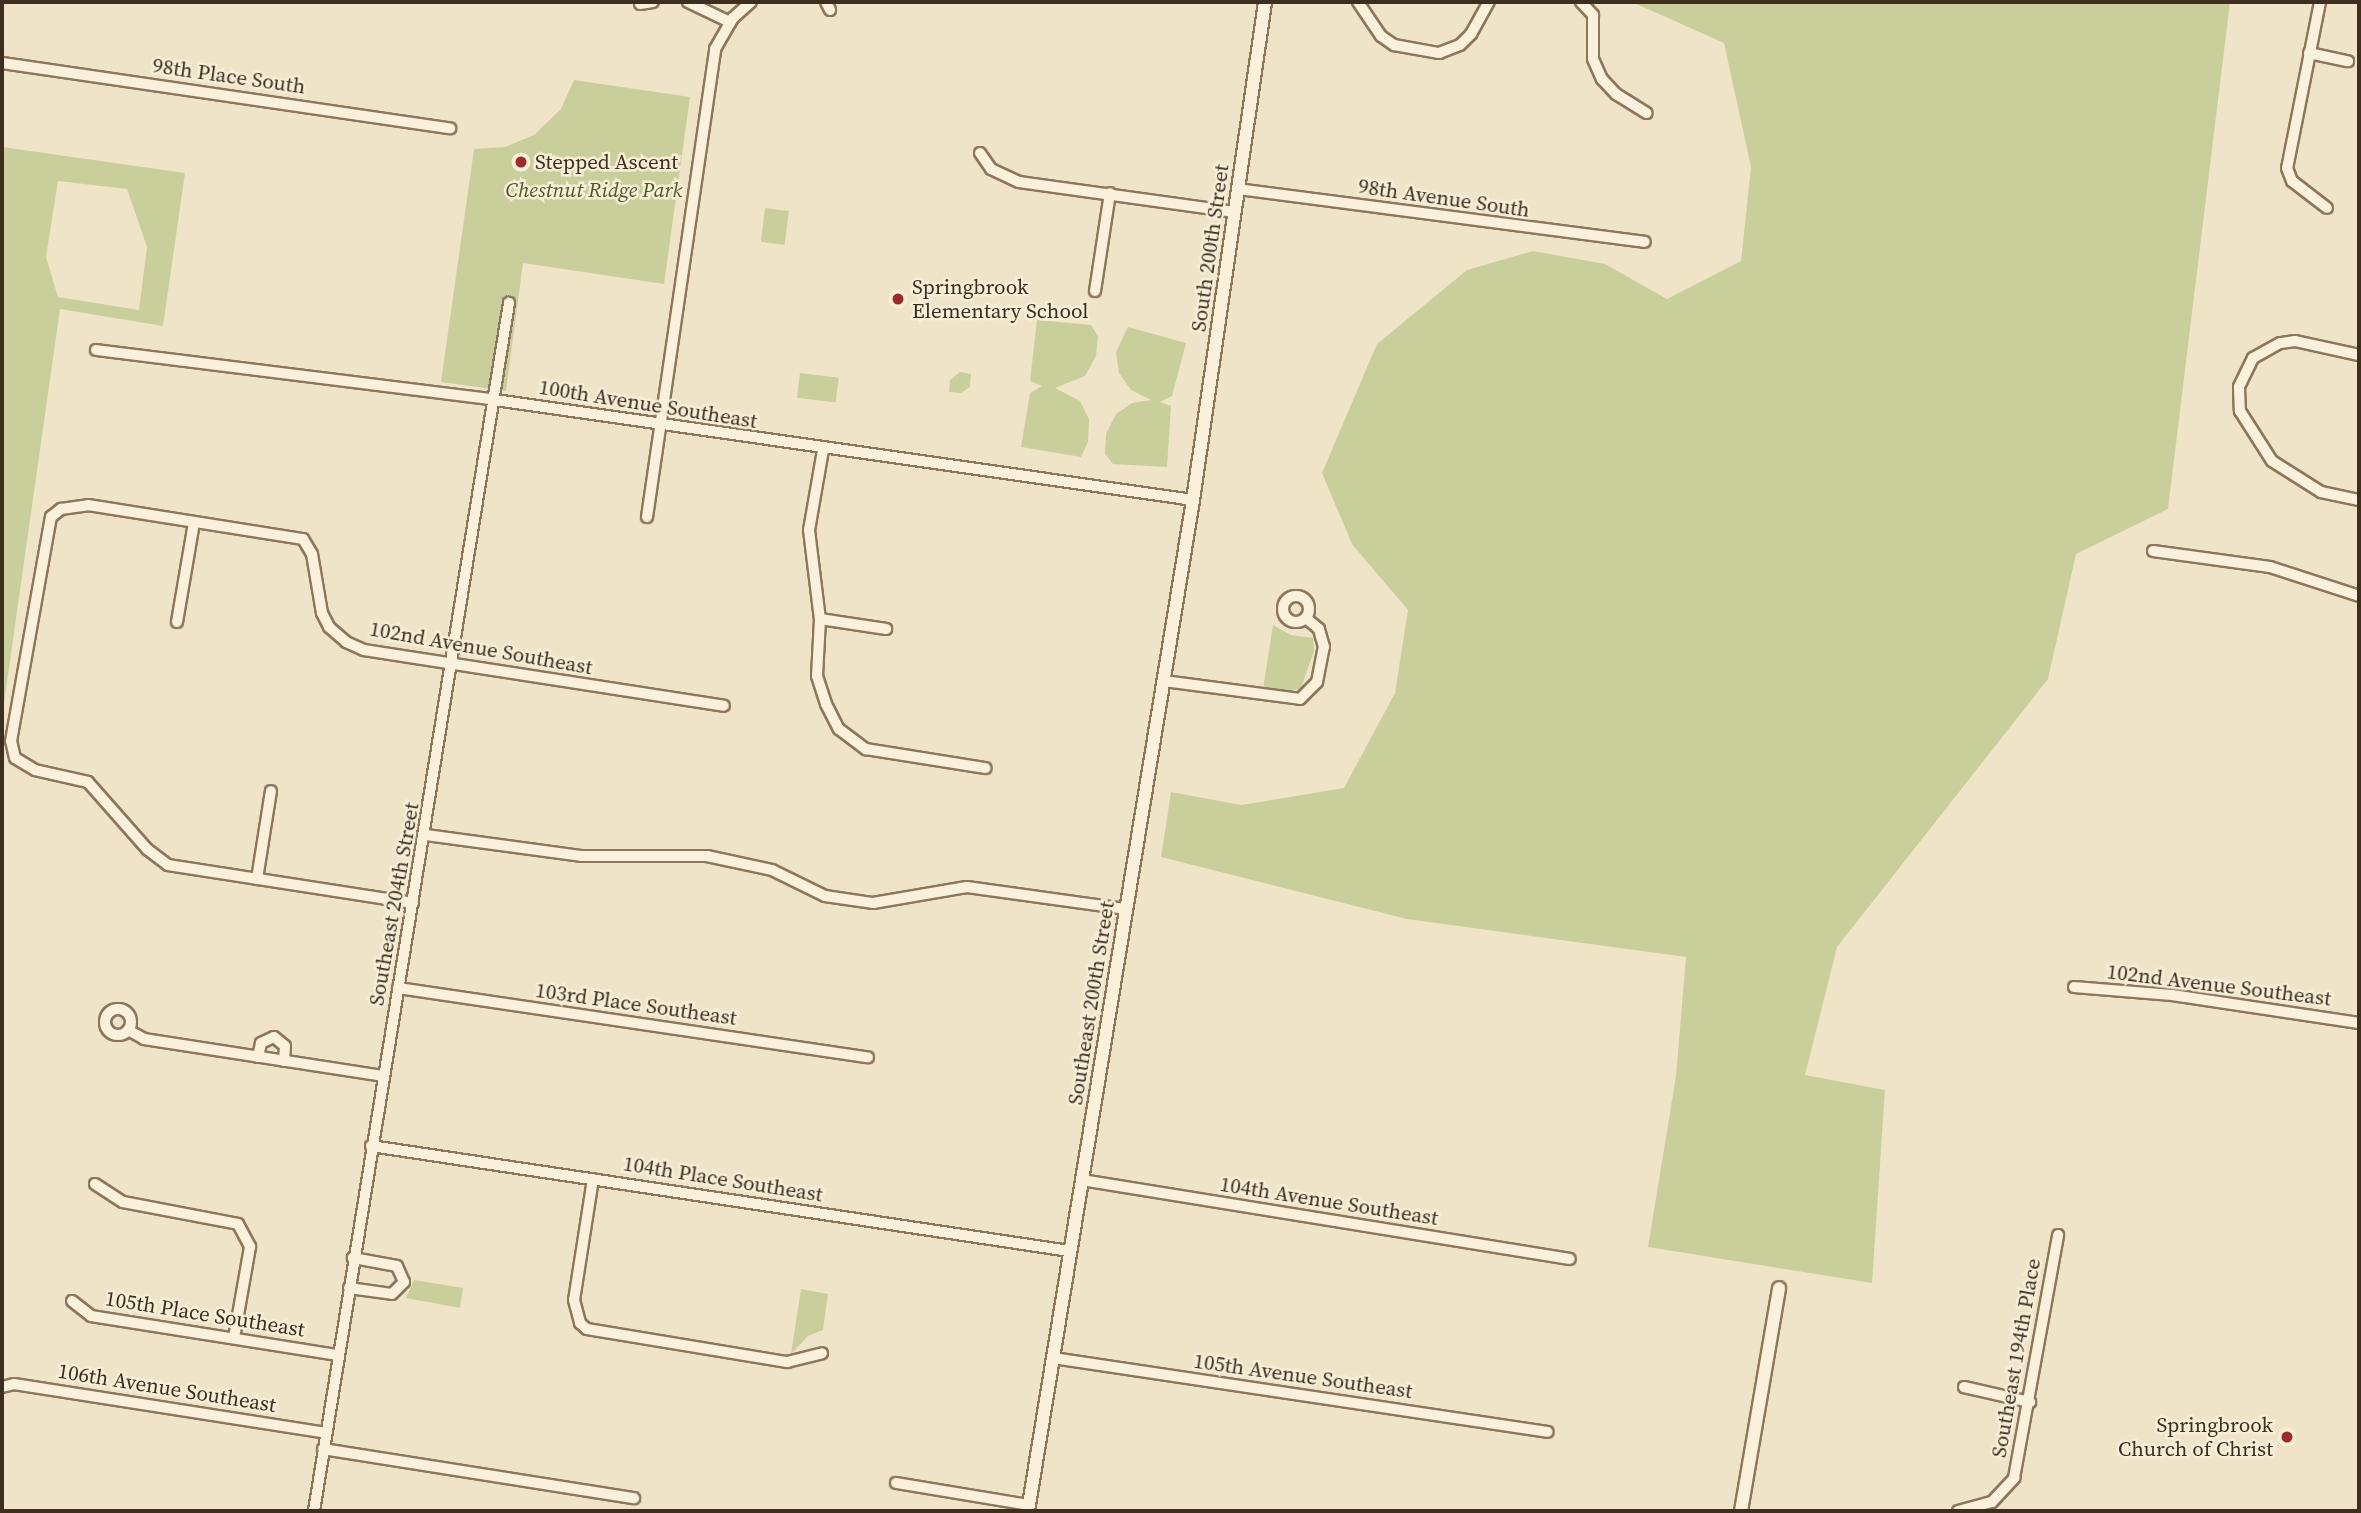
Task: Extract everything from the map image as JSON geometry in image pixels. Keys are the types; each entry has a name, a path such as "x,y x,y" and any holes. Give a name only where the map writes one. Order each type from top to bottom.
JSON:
{"street":[{"path":"640,5 653,2"},
{"path":"688,2 730,22"},
{"path":"646,517 658,450 657,424 715,49 730,22 751,2"},
{"name":"South 200th Street","path":"1193,500 1265,2"},
{"path":"1358,2 1381,36 1394,46 1439,53 1465,40 1489,2"},
{"path":"1581,2 1594,15 1593,59 1602,79 1616,94 1647,113"},
{"path":"2319,2 2287,168 2292,181 2327,208"},
{"path":"2309,53 2348,61"},
{"name":"98th Place South","path":"2,63 450,128"},
{"path":"980,153 991,169 1019,182 1235,212"},
{"name":"98th Avenue South","path":"1238,189 1645,242"},
{"path":"1095,292 1110,193"},
{"name":"Southeast 204th Street","path":"314,1511 371,1146 454,665 509,303"},
{"path":"2359,355 2295,341 2280,342 2253,358 2239,387 2240,411 2272,461 2321,492 2359,500"},
{"name":"100th Avenue Southeast","path":"96,350 495,400 823,450 1193,500"},
{"path":"823,450 809,530 820,619 817,676 839,729 866,749 985,768"},
{"name":"Southeast 200th Street","path":"1029,1508 1193,500"},
{"path":"177,622 194,523 88,505 61,509 51,517 11,741 15,758 35,770 88,782 148,849 168,865 413,903"},
{"name":"102nd Avenue Southeast","path":"194,523 303,539 312,554 322,613 346,642 454,665 724,706"},
{"path":"2153,551 2270,567 2359,596"},
{"path":"1164,681 1300,699 1317,682 1324,647 1319,629 1306,618"},
{"path":"820,619 886,629"},
{"path":"257,878 271,791"},
{"path":"426,835 581,856 717,857 772,870 825,896 873,903 967,887 1126,909"},
{"name":"102nd Avenue Southeast","path":"2074,987 2172,995 2359,1023"},
{"name":"103rd Place Southeast","path":"398,988 868,1057"},
{"path":"128,1030 144,1039 384,1076"},
{"path":"258,1057 261,1043 274,1037 285,1046 284,1061"},
{"name":"104th Place Southeast","path":"371,1146 1069,1251"},
{"path":"593,1179 574,1300 580,1323 602,1334 787,1362 822,1353"},
{"name":"104th Avenue Southeast","path":"1082,1180 1570,1259"},
{"path":"95,1184 123,1202 230,1219 243,1231 250,1247 234,1338"},
{"name":"Southeast 194th Place","path":"1958,1511 1992,1502 2008,1487 2030,1402 2058,1235"},
{"path":"349,1288 392,1294 404,1282 397,1266 354,1258"},
{"path":"1741,1511 1779,1288"},
{"name":"105th Place Southeast","path":"72,1301 91,1316 338,1355"},
{"name":"105th Avenue Southeast","path":"1053,1358 1547,1432"},
{"name":"106th Avenue Southeast","path":"2,1387 14,1384 326,1433"},
{"path":"1964,1387 2030,1402"},
{"path":"323,1449 635,1498"},
{"path":"895,1483 1029,1508"}],"green space":[{"path":"1632,2 2230,2 2168,509 2076,554 2048,679 1837,947 1805,1075 1885,1090 1872,1283 1648,1247 1676,1076 1686,957 1407,919 1161,857 1171,792 1241,805 1344,788 1395,693 1408,610 1352,544 1322,473 1377,344 1467,270 1533,251 1605,264 1667,299 1741,261 1751,167 1724,43"},
{"name":"Chestnut Ridge Park","path":"574,80 690,97 664,284 523,263 506,391 441,382 474,149 505,147 534,135 561,109"},
{"path":"2,147 185,173 163,326 60,309 2,717","holes":["58,181 127,189 147,247 139,310 58,297 46,257"]},
{"path":"765,208 789,211 785,245 761,242"},
{"path":"1037,320 1091,325 1098,336 1096,356 1085,376 1055,388 1080,401 1089,419 1088,442 1081,457 1021,447 1030,393 1042,386 1030,381"},
{"path":"1128,327 1186,343 1172,396 1160,402 1171,406 1167,467 1113,464 1105,454 1106,434 1116,414 1132,403 1151,400 1131,390 1119,373 1116,352"},
{"path":"960,372 971,374 970,387 961,393 949,392 950,380"},
{"path":"800,373 839,378 836,403 797,398"},
{"path":"1273,625 1291,635 1313,638 1314,651 1301,688 1289,692 1263,689"},
{"path":"414,1280 463,1288 460,1308 406,1298"},
{"path":"801,1289 828,1294 823,1330 808,1336 791,1354"}],"place":[{"name":"Stepped Ascent","path":"521,162"},
{"name":"Springbrook Elementary School","path":"898,299"},
{"name":"Springbrook Church of Christ","path":"2287,1437"}]}
